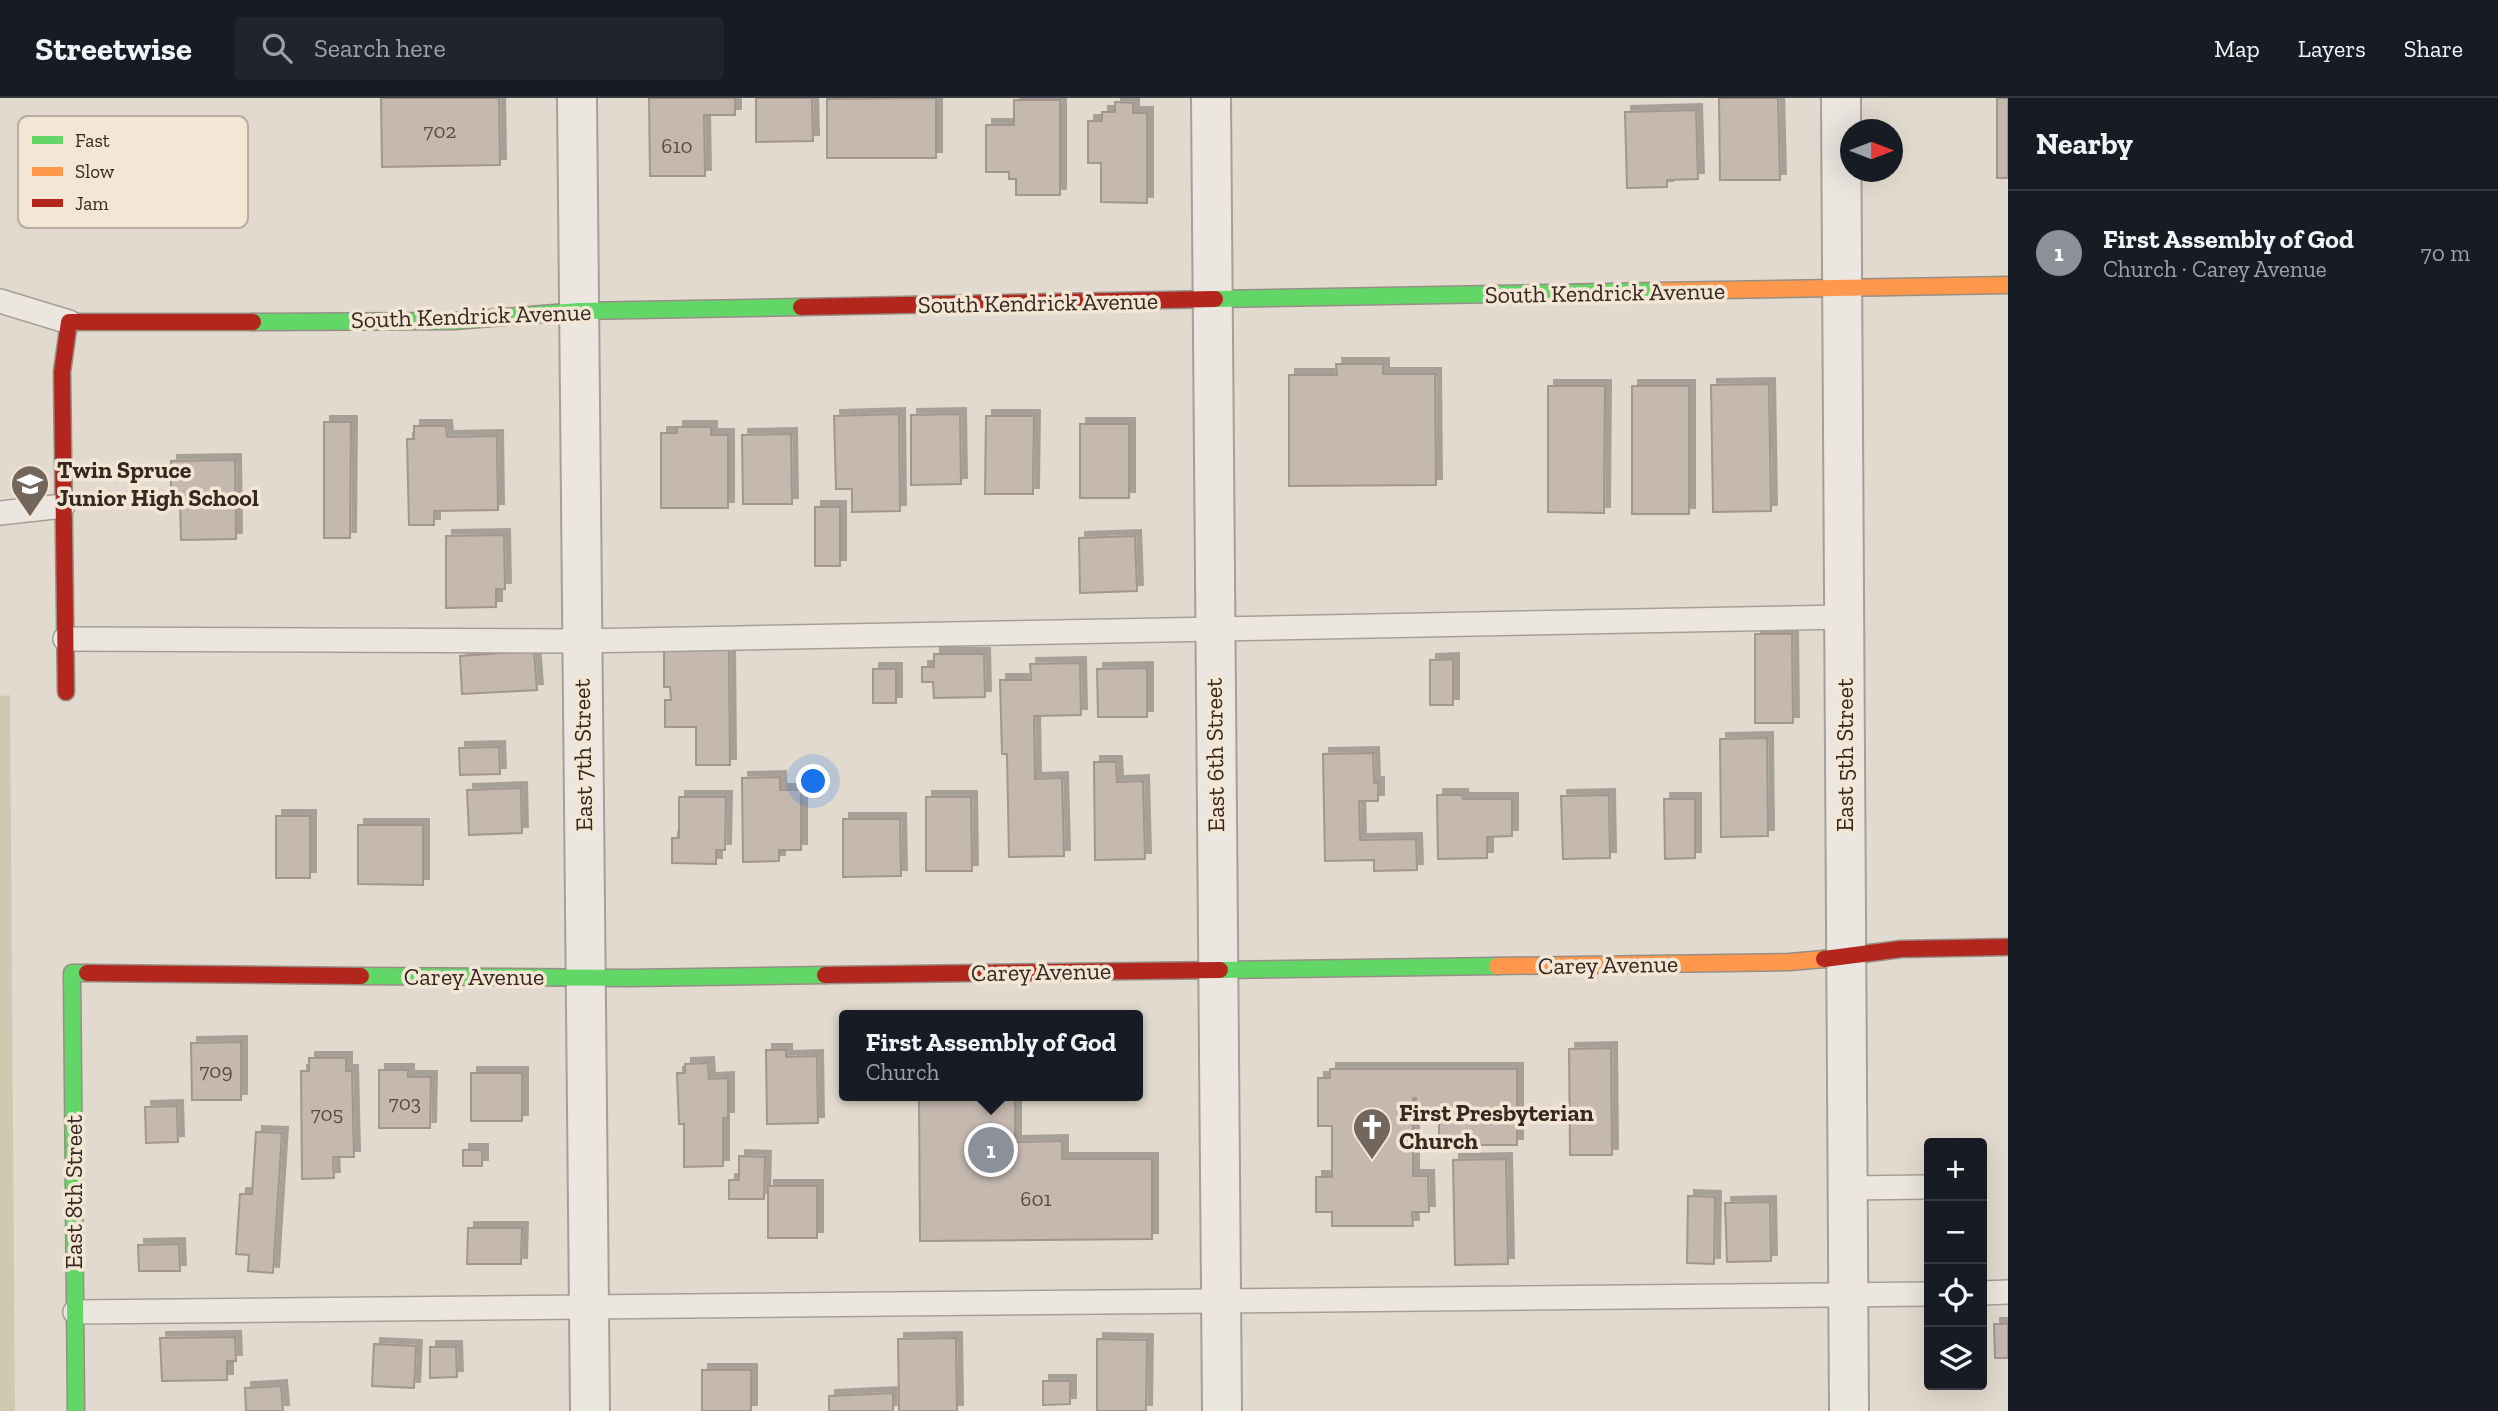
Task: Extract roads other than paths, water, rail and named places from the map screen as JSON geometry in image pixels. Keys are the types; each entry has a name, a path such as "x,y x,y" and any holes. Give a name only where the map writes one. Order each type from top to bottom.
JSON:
{"street":[{"name":"East 7th Street","path":"576,98 590,1411"},
{"name":"East 6th Street","path":"1211,98 1222,1411"},
{"name":"East 5th Street","path":"1841,98 1849,1411"},
{"name":"South Kendrick Avenue","path":"69,322 455,321 579,311 2008,285"},
{"path":"66,692 62,373 69,322"},
{"name":"Carey Avenue","path":"72,974 586,978 1790,962 1901,949 2008,947"},
{"name":"East 8th Street","path":"72,974 76,1411"}],"lane":[{"path":"0,301 69,322"},
{"path":"0,513 64,506"},
{"path":"65,639 582,641 1845,617"},
{"path":"1848,1188 1924,1187"},
{"path":"1987,1293 2008,1292"},
{"path":"75,1312 1924,1294"}],"place":[{"name":"Twin Spruce Junior High School","path":"30,518"},
{"name":"First Assembly of God","path":"991,1150"},
{"name":"First Presbyterian Church","path":"1372,1161"}]}
